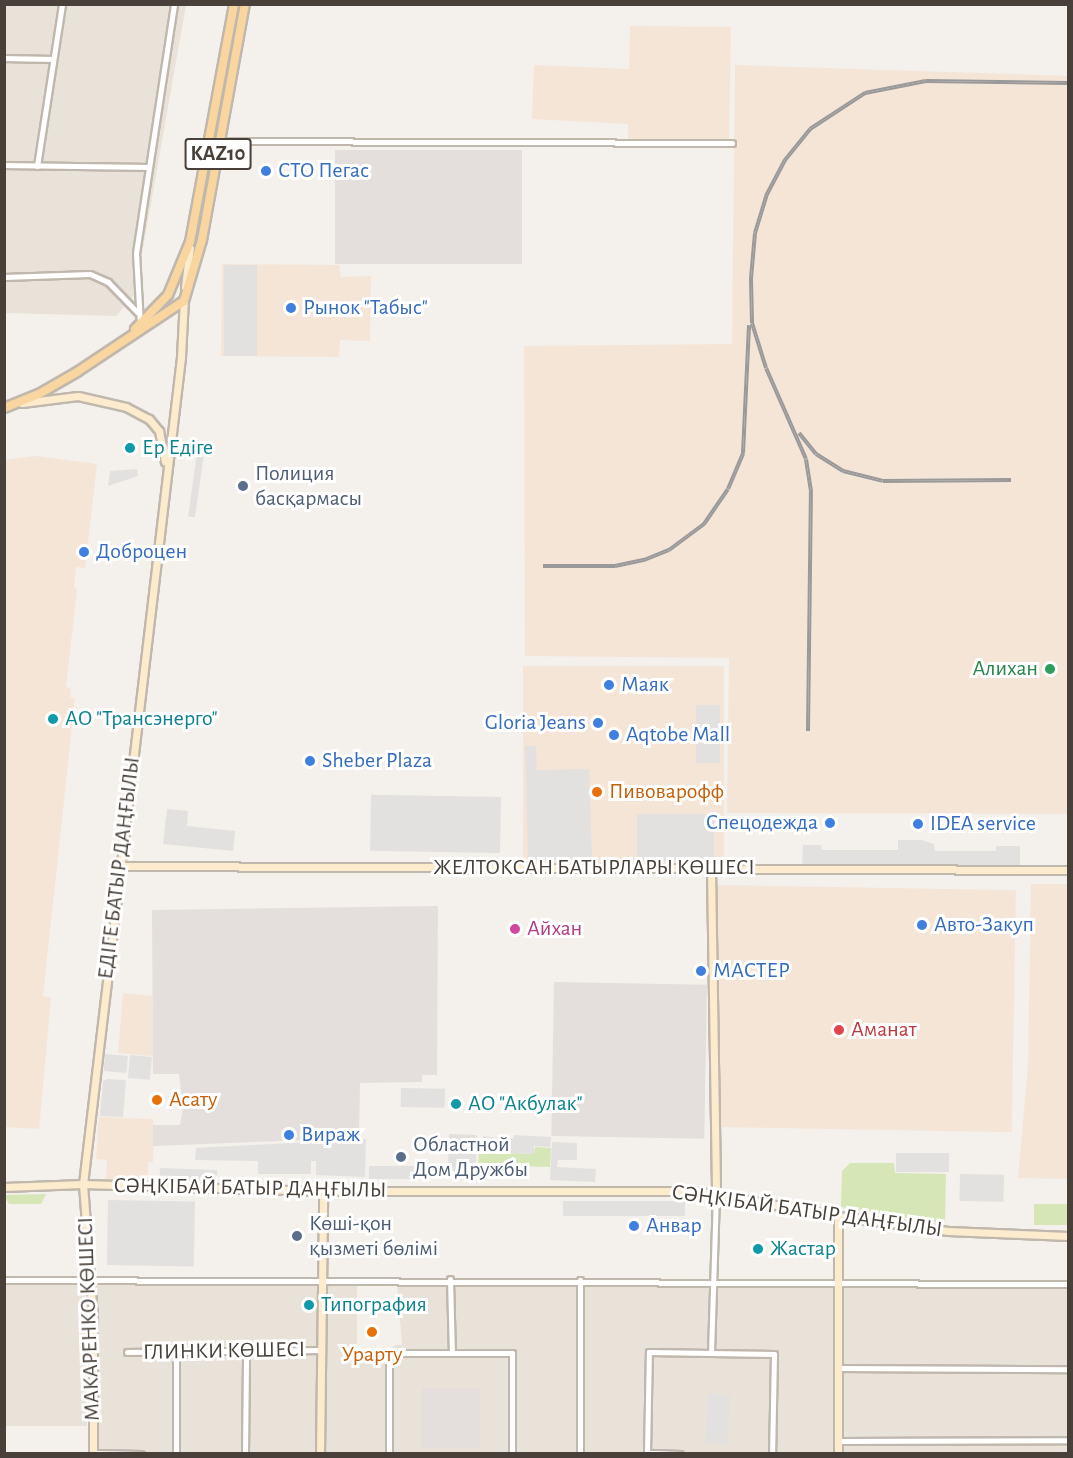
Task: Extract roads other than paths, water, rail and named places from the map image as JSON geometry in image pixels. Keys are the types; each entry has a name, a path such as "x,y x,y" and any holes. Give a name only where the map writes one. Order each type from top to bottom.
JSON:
{"main road":[{"name":"ЕДІГЕ БАТЫР ДАҢҒЫЛЫ","path":"190,242 234,4"},
{"name":"ЕДІГЕ БАТЫР ДАҢҒЫЛЫ","path":"184,301 202,240 245,4"},
{"name":"KAZ10","path":"124,341 168,295 190,242"},
{"name":"KAZ10","path":"8,407 39,394 184,301"}],"street":[{"path":"38,166 52,59 62,4"},
{"path":"140,324 136,254 174,4"},
{"path":"4,58 52,59"},
{"path":"220,141 732,143"},
{"path":"4,165 149,167"},
{"name":"ЕДІГЕ БАТЫР ДАҢҒЫЛЫ","path":"83,1184 119,866 182,357 184,301 190,242"},
{"path":"4,277 90,274 108,282 138,313"},
{"path":"8,407 54,397 78,396 126,407 149,419 159,431 166,476"},
{"name":"ЖЕЛТОКСАН БАТЫРЛАРЫ КӨШЕСІ","path":"119,866 1068,870"},
{"path":"711,869 716,1194 711,1353"},
{"name":"СӘҢКІБАЙ БАТЫР ДАҢҒЫЛЫ","path":"4,1187 83,1184 323,1191 716,1194 838,1216 982,1234 1068,1236"},
{"name":"МАКАРЕНКО КӨШЕСІ","path":"83,1184 91,1280 93,1453"},
{"path":"320,1454 323,1191"},
{"path":"838,1216 840,1281 838,1454"},
{"path":"4,1280 322,1282 450,1278 712,1283 840,1281 1068,1284"},
{"path":"450,1278 452,1353"},
{"path":"580,1280 580,1454"},
{"name":"ГЛИНКИ КӨШЕСІ","path":"128,1352 321,1350"},
{"path":"245,1454 246,1351"},
{"path":"176,1352 176,1454"},
{"path":"680,1454 647,1453 649,1352 774,1354 772,1454"},
{"path":"389,1454 389,1353 512,1353 512,1454"},
{"path":"839,1368 1068,1369"},
{"path":"838,1441 1068,1440"},
{"path":"93,1453 141,1454"}],"railway":[{"path":"808,731 811,491 806,459 766,368 752,323 751,278 755,233 766,196 785,160 810,129 865,93 926,81 1068,83"},
{"path":"543,566 615,566 644,560 669,550 704,524 728,489 743,453 749,325"},
{"path":"799,433 816,454 843,471 883,481 1011,480"}],"place":[{"name":"СТО Пегас","path":"266,171"},
{"name":"Рынок \"Табыс\"","path":"291,308"},
{"name":"Ер Едіге","path":"130,448"},
{"name":"Полиция басқармасы","path":"243,486"},
{"name":"Доброцен","path":"84,552"},
{"name":"Алихан","path":"1050,669"},
{"name":"Маяк","path":"609,685"},
{"name":"АО \"Трансэнерго\"","path":"53,719"},
{"name":"Gloria Jeans","path":"598,723"},
{"name":"Aqtobe Mall","path":"614,735"},
{"name":"Sheber Plaza","path":"310,761"},
{"name":"Пивоварофф","path":"597,792"},
{"name":"Спецодежда","path":"830,823"},
{"name":"IDEA service","path":"918,824"},
{"name":"Авто-Закуп","path":"922,925"},
{"name":"Айхан","path":"515,929"},
{"name":"МАСТЕР","path":"701,971"},
{"name":"Аманат","path":"839,1030"},
{"name":"Асату","path":"157,1100"},
{"name":"АО \"Акбулак\"","path":"456,1104"},
{"name":"Вираж","path":"289,1135"},
{"name":"Областной Дом Дружбы","path":"401,1157"},
{"name":"Анвар","path":"634,1226"},
{"name":"Көші-қон қызметі бөлімі","path":"297,1236"},
{"name":"Жастар","path":"758,1249"},
{"name":"Типография","path":"309,1305"},
{"name":"Урарту","path":"372,1332"}]}
